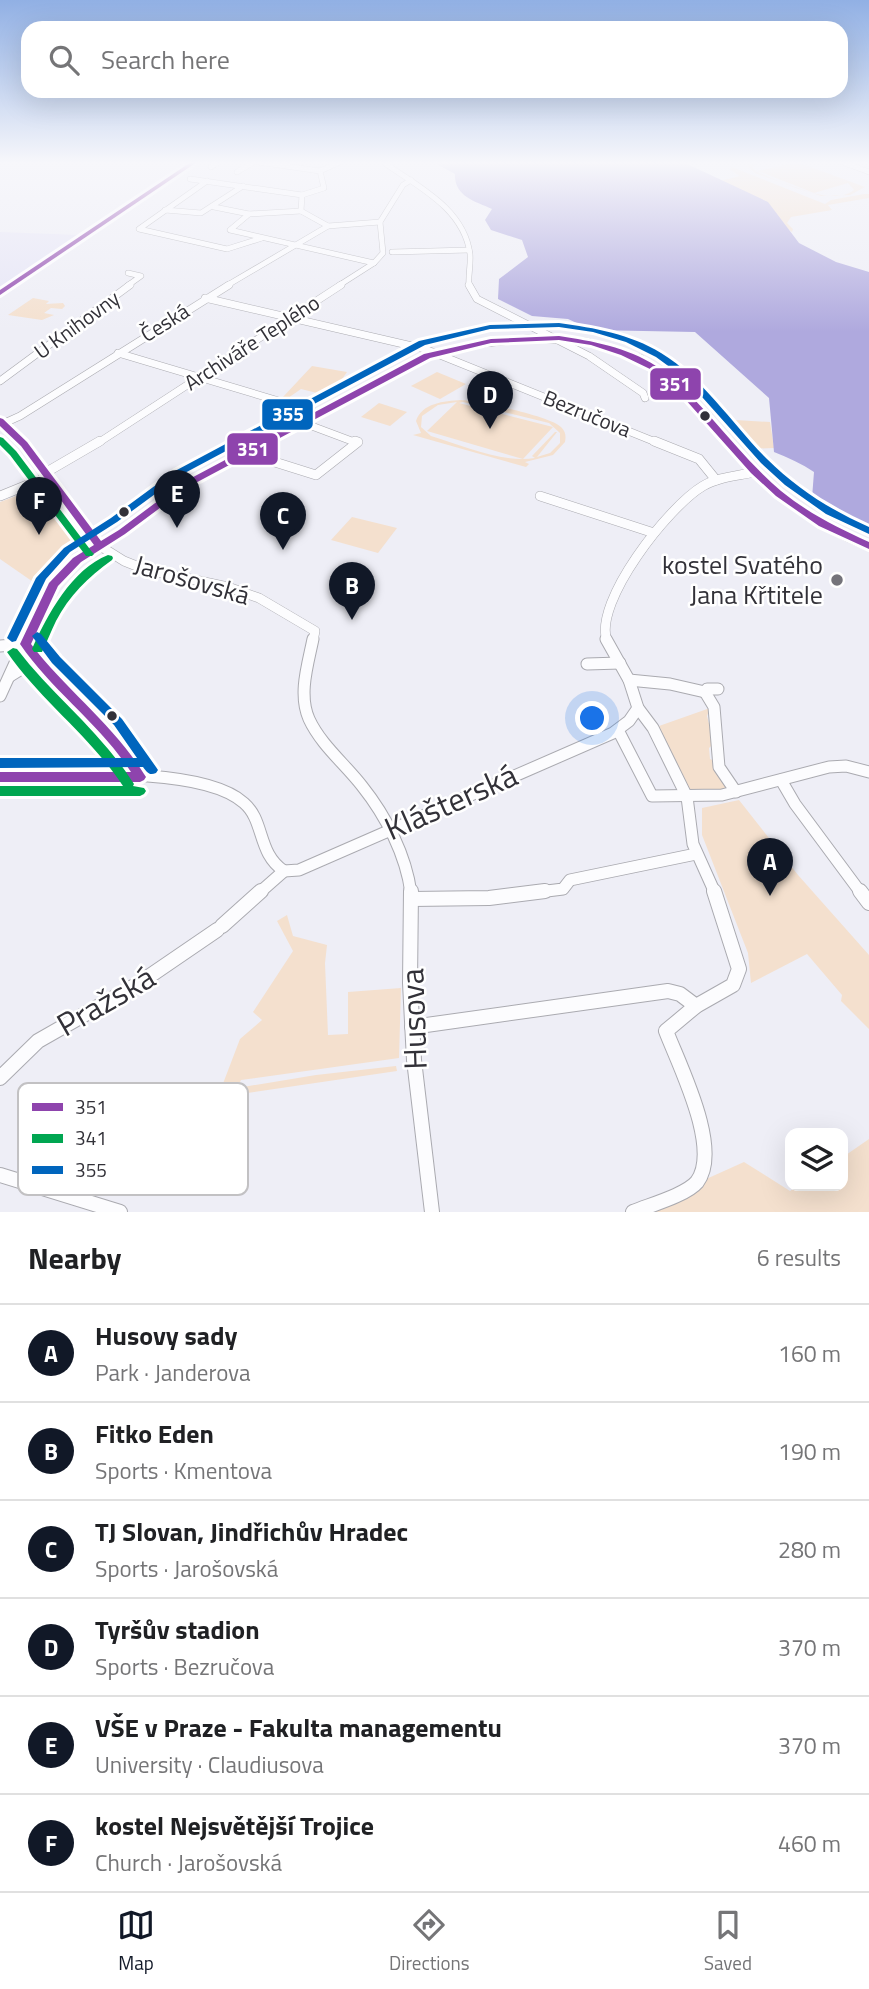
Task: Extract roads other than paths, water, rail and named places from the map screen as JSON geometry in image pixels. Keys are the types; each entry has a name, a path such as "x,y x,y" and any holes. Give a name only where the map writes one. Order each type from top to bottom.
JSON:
{"main road":[{"path":"0,293 111,219"}],"street":[{"path":"153,219 139,229 227,249 263,238"},
{"path":"244,219 230,230 374,263 383,253 380,222 382,219"},
{"path":"315,219 328,226 380,222"},
{"path":"454,219 469,250 468,284 474,296 589,356 643,393 645,398"},
{"name":"Česká","path":"1,423 328,226"},
{"path":"392,253 469,250"},
{"name":"Archiváře Teplého","path":"0,496 46,475 374,263"},
{"name":"U Knihovny","path":"0,381 141,276 128,273"},
{"name":"Bezručova","path":"205,298 436,353 699,459 716,480"},
{"path":"0,696 43,604 60,576 77,560 185,485 243,452 436,353 498,341 553,339 602,346 654,367 680,388 755,472 816,520 869,546"},
{"path":"118,353 319,413"},
{"path":"243,452 316,475 358,442 302,422"},
{"name":"Jarošovská","path":"1,423 24,443 100,546 133,565 228,587 258,598 314,631"},
{"path":"633,1212 696,1184 703,1173 705,1147 702,1129 666,1031 696,1006 727,989 735,981 738,969 735,950 690,835 687,797 653,728 638,708 629,680 604,636 604,622 617,590 654,533 685,498 716,480 755,472"},
{"path":"540,496 654,533"},
{"name":"Husova","path":"314,631 304,679 308,717 325,744 363,787 391,828 412,899 412,1027 432,1212"},
{"path":"0,646 25,645"},
{"path":"25,645 40,664 87,709 134,765 140,777"},
{"path":"586,664 620,663"},
{"path":"10,676 26,666 40,664"},
{"path":"629,680 670,684 705,692 714,707 719,767 736,792"},
{"path":"705,692 707,689 718,689"},
{"path":"638,708 629,722 618,730 652,796 701,798 736,792 806,770 842,766 867,773"},
{"name":"Klášterská","path":"284,871 299,870 618,730"},
{"path":"0,777 140,777 200,785 236,797 246,804 271,863 284,871"},
{"path":"0,791 34,777"},
{"path":"781,780 795,804 869,903"},
{"path":"412,899 489,898 563,889 570,880 696,854"},
{"name":"Pražská","path":"0,1078 38,1041 138,984 219,928 284,871"},
{"path":"412,1027 668,991 680,993 696,1006"},
{"path":"0,1175 18,1181"},
{"path":"65,1195 120,1212"}],"place":[{"name":"Tyršův stadion","path":"490,429"},
{"name":"VŠE v Praze - Fakulta managementu","path":"177,528"},
{"name":"kostel Nejsvětější Trojice","path":"39,535"},
{"name":"TJ Slovan, Jindřichův Hradec","path":"283,550"},
{"name":"kostel Svatého Jana Křtitele","path":"837,580"},
{"name":"Fitko Eden","path":"352,620"},
{"name":"Husovy sady","path":"770,896"}]}
